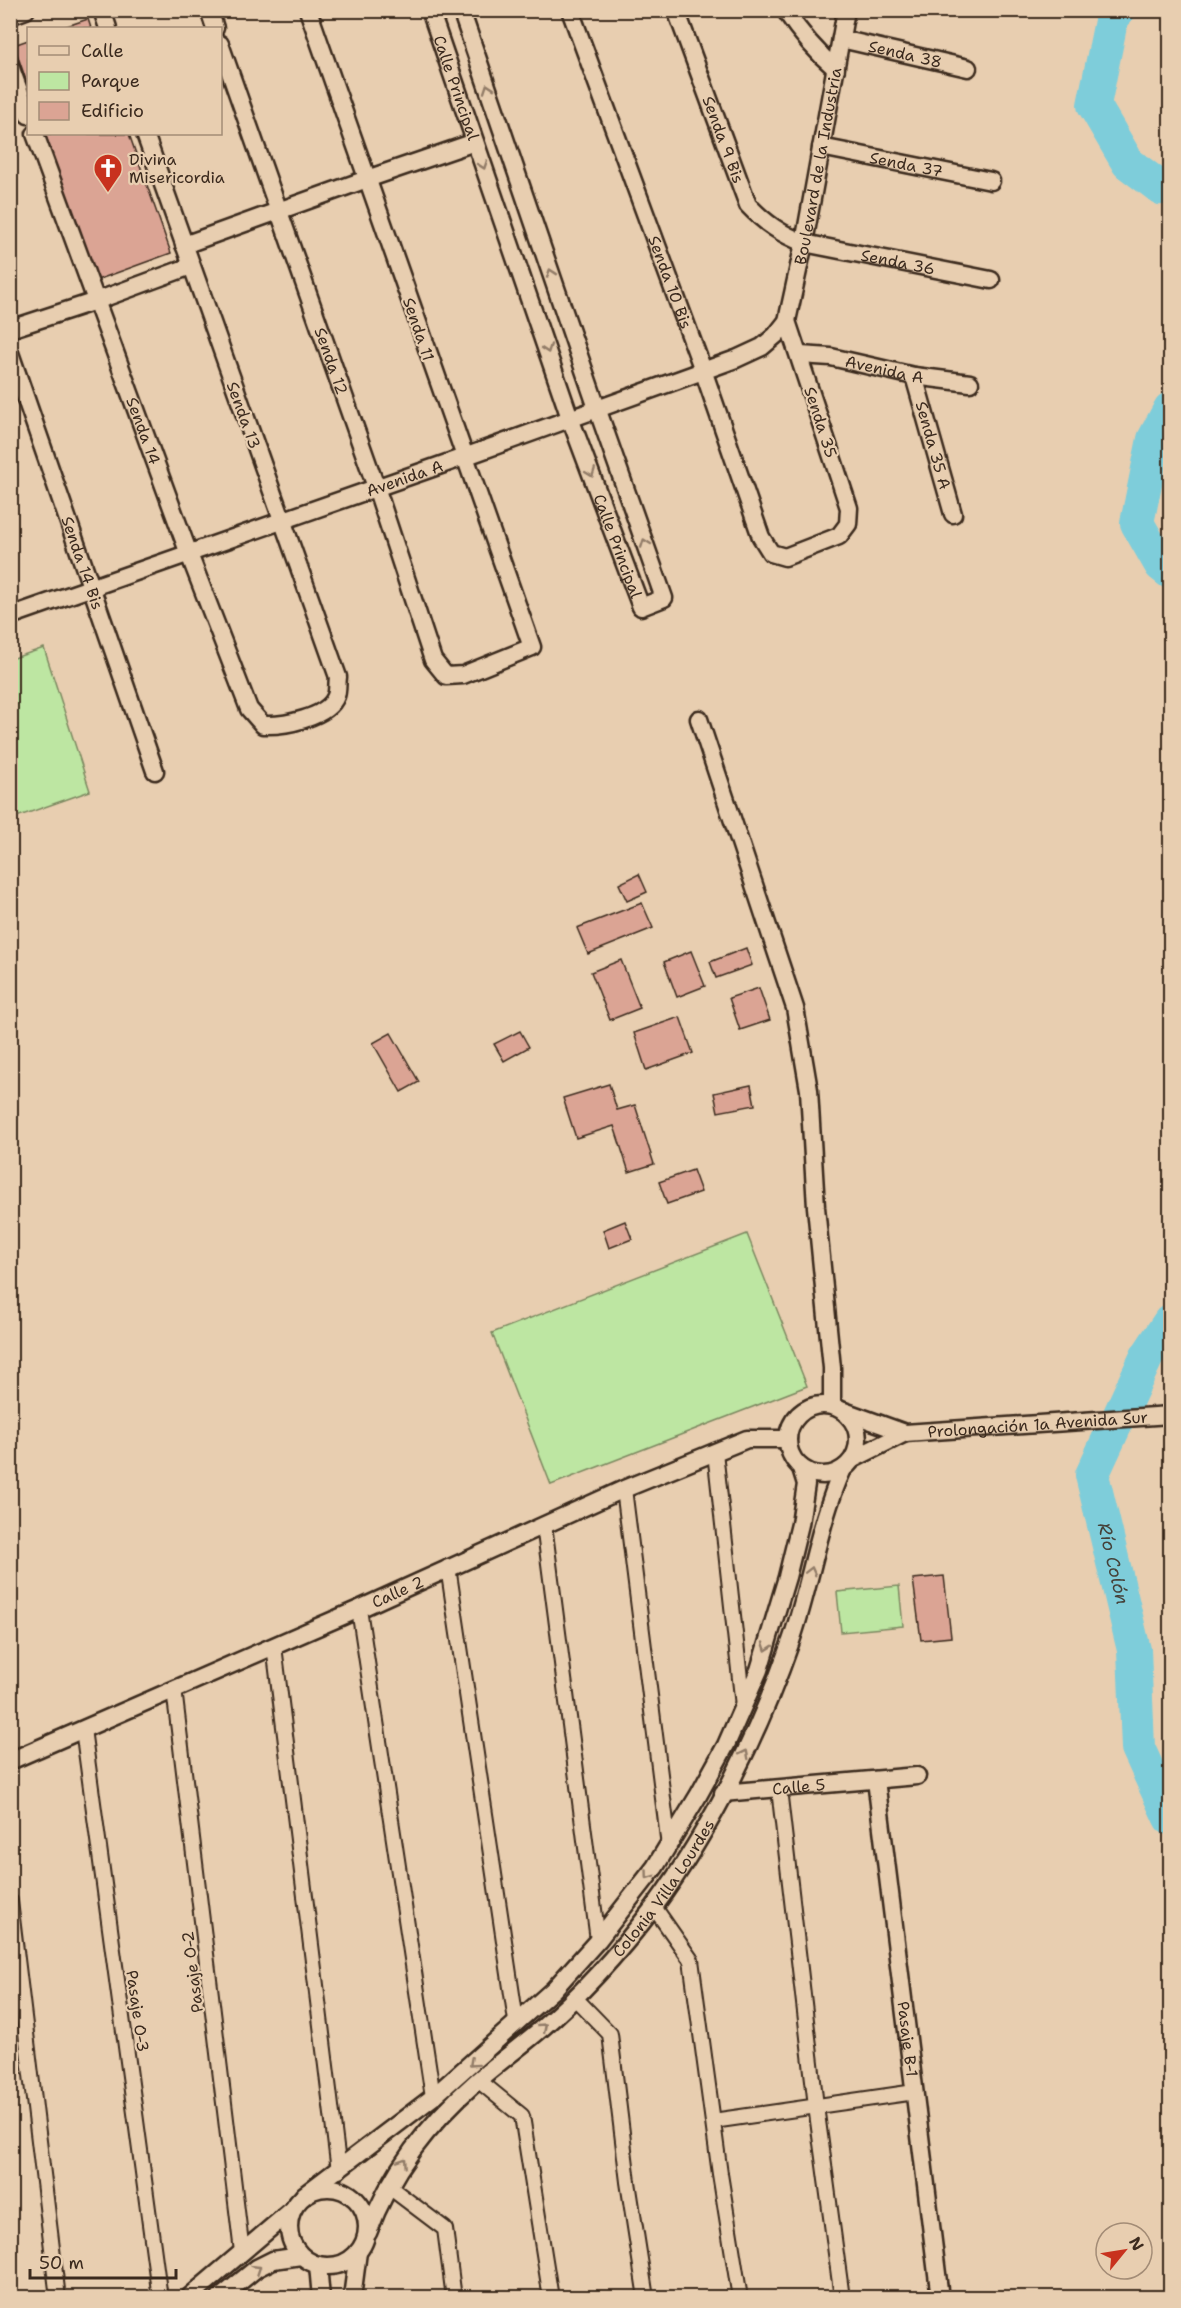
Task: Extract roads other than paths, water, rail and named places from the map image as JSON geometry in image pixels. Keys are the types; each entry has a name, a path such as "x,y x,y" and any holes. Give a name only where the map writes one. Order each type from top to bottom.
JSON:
{"street":[{"path":"10,16 26,10"},
{"path":"102,10 108,27"},
{"path":"209,10 215,27"},
{"name":"Senda 11","path":"308,10 532,647 463,675 446,676"},
{"name":"Calle Principal","path":"430,10 570,418 641,608 664,598 461,10"},
{"name":"Senda 10 Bis","path":"570,10 703,370 761,537 771,553"},
{"name":"Senda 9 Bis","path":"676,10 748,205 762,221 781,234 804,243"},
{"path":"786,10 801,34 836,69"},
{"name":"Boulevard de la Industria","path":"787,321 804,243 846,10"},
{"name":"Senda 38","path":"841,39 968,68"},
{"name":"Senda 12","path":"222,50 376,487 433,660 446,676"},
{"path":"10,66 27,112"},
{"name":"Senda 14","path":"35,135 189,554 249,709 263,724"},
{"name":"Senda 13","path":"145,135 338,677 336,697 324,711 280,726 263,724"},
{"path":"184,245 475,142"},
{"name":"Senda 37","path":"821,147 991,181"},
{"name":"Senda 36","path":"804,243 991,280"},
{"path":"10,329 96,301 191,266"},
{"name":"Avenida A","path":"10,615 189,554 736,359 762,347 787,321"},
{"name":"Senda 35","path":"771,553 785,557 839,537 848,524 849,508 787,321"},
{"name":"Senda 14 Bis","path":"10,353 155,771"},
{"name":"Avenida A","path":"800,355 851,361 914,376 970,383"},
{"name":"Senda 35 A","path":"914,376 953,514"},
{"path":"699,719 795,1008 809,1090 816,1207 838,1408"},
{"path":"820,1405 838,1408 853,1421 858,1434 858,1447 848,1464 833,1474 822,1476 801,1468 794,1460 788,1439 790,1426 797,1416 808,1408 820,1405"},
{"name":"Prolongación 1a Avenida Sur","path":"838,1408 905,1432 1170,1416"},
{"name":"Prolongación 1a Avenida Sur","path":"848,1464 905,1432"},
{"name":"Calle 2","path":"10,1761 359,1609 624,1489 747,1439 788,1439"},
{"path":"715,1452 743,1706"},
{"name":"Colonia Villa Lourdes","path":"368,2233 388,2186 427,2130 478,2080 575,1998 654,1907 705,1827 746,1753 791,1642 830,1498 848,1464"},
{"name":"Colonia Villa Lourdes","path":"304,2195 339,2171 434,2097 554,1989 634,1896 669,1846 726,1745 770,1638 800,1524 806,1484 801,1468"},
{"path":"624,1489 669,1846"},
{"path":"544,1525 598,1940"},
{"path":"448,1567 516,2021"},
{"path":"359,1609 434,2097"},
{"path":"274,1646 339,2171"},
{"name":"Pasaje O-2","path":"174,1689 242,2252"},
{"name":"Pasaje O-3","path":"83,1729 160,2298"},
{"name":"Calle 5","path":"723,1793 917,1776"},
{"name":"Pasaje B-1","path":"876,1780 940,2298"},
{"path":"779,1789 816,2106 842,2298"},
{"path":"10,1901 58,2298"},
{"path":"654,1907 691,1960 740,2298"},
{"path":"575,1998 610,2034 628,2182 646,2298"},
{"path":"478,2080 522,2116 551,2298"},
{"path":"713,2121 915,2092"},
{"path":"388,2186 445,2229 454,2298"},
{"path":"188,2298 293,2209 304,2195 316,2189 330,2187 343,2190 355,2198 363,2209 367,2222 368,2233 358,2252 352,2298"},
{"path":"293,2209 290,2218 291,2239 301,2256 318,2265 340,2265 358,2252"},
{"path":"220,2298 256,2268 273,2259 301,2256"},
{"path":"318,2265 321,2298"}],"waterway":[{"name":"Río Colón","path":"1118,10 1111,21 1094,105 1128,163 1161,188 1170,184"},
{"name":"Río Colón","path":"1170,409 1154,439 1137,523 1161,565 1170,572"},
{"name":"Río Colón","path":"1170,1321 1147,1356 1092,1475 1134,1650 1138,1748 1170,1818"}],"place":[{"name":"Divina Misericordia","path":"108,194"}]}
